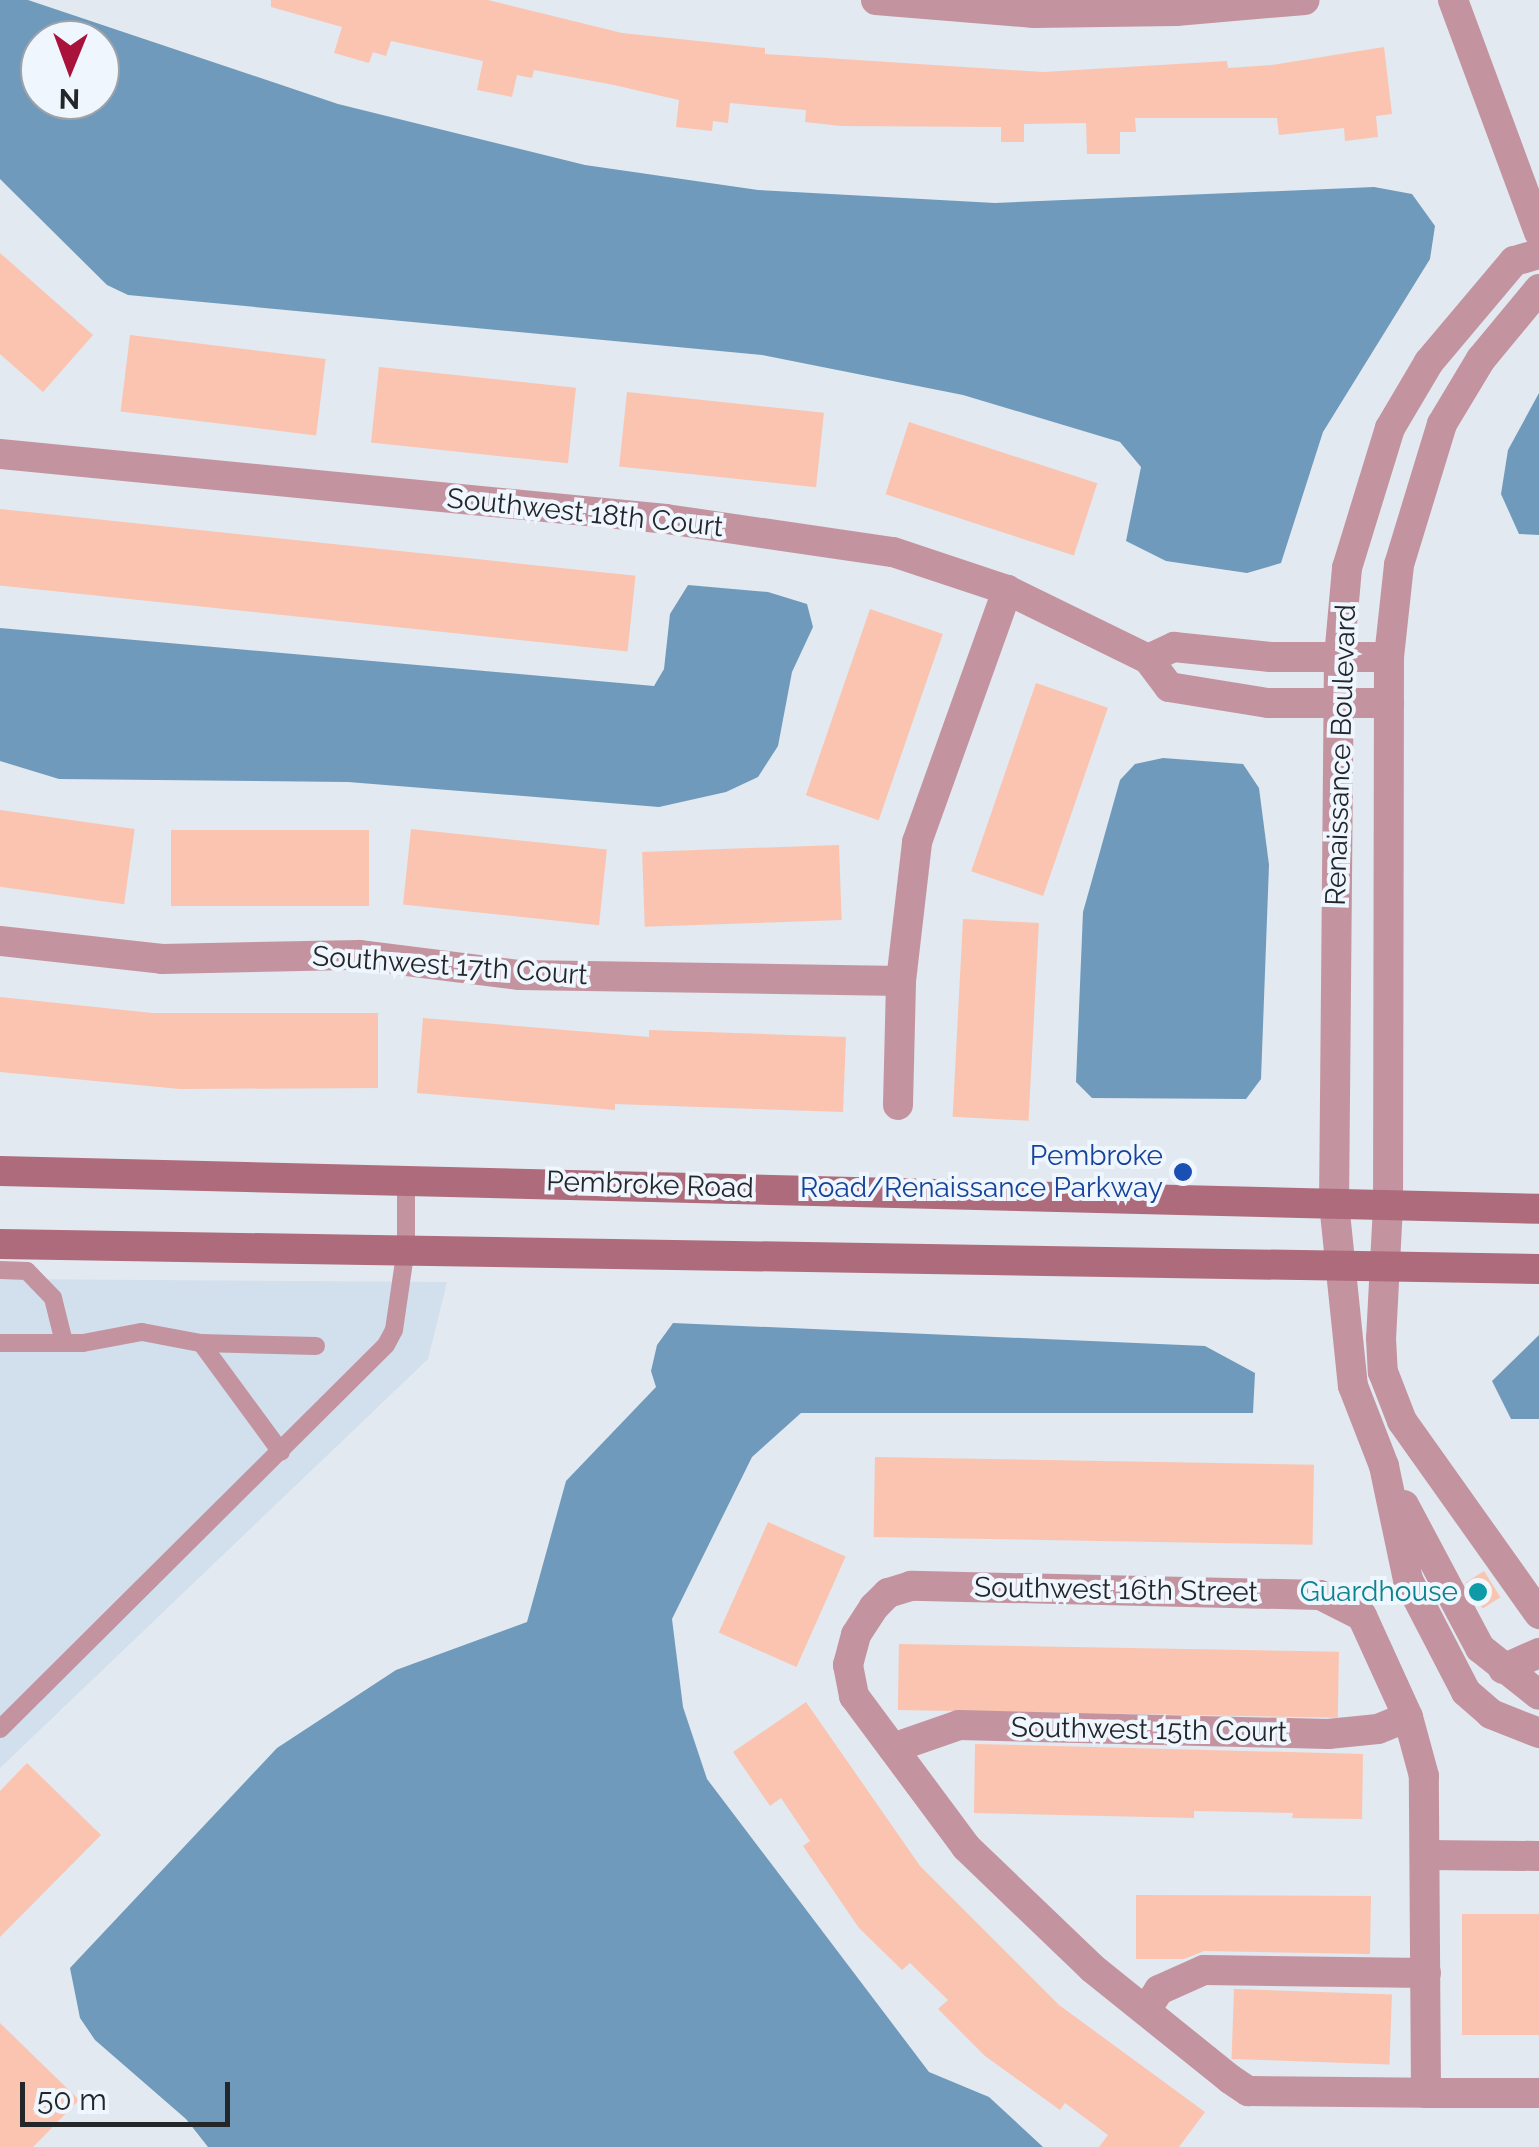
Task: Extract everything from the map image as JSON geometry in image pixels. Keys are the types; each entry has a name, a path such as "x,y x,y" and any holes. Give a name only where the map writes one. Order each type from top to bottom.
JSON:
{"main road":[{"name":"Pembroke Road","path":"0,1172 406,1178 1539,1209"},
{"path":"0,1244 1539,1269"}],"street":[{"path":"876,0 1034,13 1176,12 1306,0"},
{"path":"1454,0 1539,233"},
{"name":"Renaissance Boulevard","path":"1384,1466 1353,1386 1334,1203 1340,657 1347,568 1390,428 1430,362 1514,261 1539,254"},
{"name":"Renaissance Boulevard","path":"1539,289 1481,358 1442,424 1399,565 1389,657 1388,1206 1381,1338 1391,1396 1539,1614"},
{"name":"Southwest 18th Court","path":"0,454 666,519 893,552 1007,590 1148,659 1168,688 1207,697 1389,703"},
{"path":"898,1105 900,982 918,842 1007,590"},
{"path":"1148,659 1174,647 1389,657"},
{"name":"Southwest 17th Court","path":"0,940 162,959 360,955 520,975 900,982"},
{"path":"1335,986 1387,988"},
{"path":"1384,1466 1480,1648 1539,1695"},
{"path":"1384,1466 1408,1580 1447,1664 1491,1714 1539,1733"},
{"name":"Southwest 16th Street","path":"893,1748 854,1696 848,1664 856,1635 888,1593 931,1586 1320,1595 1344,1601 1362,1616 1408,1717"},
{"path":"1503,1668 1539,1653"},
{"path":"1408,1717 1424,1776 1426,2093"},
{"name":"Southwest 15th Court","path":"893,1748 958,1726 1328,1734 1378,1728 1408,1717"},
{"path":"893,1748 966,1847 1092,1968 1248,2091 1539,2093"},
{"path":"1424,1855 1539,1856"},
{"path":"1146,2010 1158,1990 1204,1970 1426,1973"}],"lane":[{"path":"0,1729 386,1345 394,1330 406,1248 406,1178"},
{"path":"0,1270 27,1271 54,1298 64,1342"},
{"path":"0,1342 64,1342 142,1332 201,1343 316,1346"},
{"path":"201,1343 280,1452"}],"shaded area":[{"path":"0,1279 447,1282 428,1359 0,1768"}],"water":[{"path":"0,0 28,0 88,20 20,20 20,120 120,120 120,31 338,104 585,165 758,190 995,203 1374,187 1412,194 1435,226 1430,259 1323,432 1281,563 1247,573 1166,561 1126,541 1141,467 1120,442 963,395 762,355 128,295 107,285 0,179"},
{"path":"1539,393 1539,535 1519,534 1501,494 1508,450"},
{"path":"688,585 768,592 807,604 813,627 792,672 778,746 758,777 726,792 659,807 348,782 59,779 0,761 0,628 654,686 664,669 670,614"},
{"path":"1163,758 1243,764 1259,788 1269,865 1261,1079 1246,1099 1092,1098 1076,1082 1083,912 1120,780 1135,764"},
{"path":"673,1323 1205,1346 1255,1373 1253,1413 801,1413 752,1457 672,1619 683,1707 707,1779 929,2072 989,2097 1043,2147 208,2147 186,2119 95,2040 80,2018 70,1968 277,1748 396,1670 527,1622 566,1481 656,1387 651,1371 657,1345"},
{"path":"1539,1335 1539,1419 1511,1419 1492,1381"}],"building":[{"path":"271,0 488,0 622,33 765,48 765,54 1043,72 1227,61 1228,68 1272,65 1384,47 1392,114 1376,116 1378,137 1345,141 1344,128 1279,135 1277,118 1135,118 1136,132 1120,132 1120,154 1087,154 1086,123 1024,124 1024,142 1001,142 1001,127 841,126 805,122 806,110 730,103 728,123 713,121 712,131 676,127 679,100 614,85 534,70 532,78 517,75 512,97 477,90 483,61 391,41 386,56 373,52 369,63 334,53 342,27 271,7"},
{"path":"0,253 93,335 43,392 0,354"},
{"path":"130,335 326,359 316,435 121,411"},
{"path":"379,367 576,388 568,463 371,443"},
{"path":"627,392 824,413 816,487 619,467"},
{"path":"909,422 1097,483 1074,555 886,494"},
{"path":"0,509 635,576 628,651 0,585"},
{"path":"870,609 943,634 879,820 806,795"},
{"path":"1036,683 1108,708 1043,896 971,871"},
{"path":"0,810 135,829 124,904 0,887"},
{"path":"411,829 607,850 599,925 403,905"},
{"path":"171,830 369,830 369,906 171,906"},
{"path":"839,845 842,920 645,927 642,852"},
{"path":"963,919 1039,923 1029,1121 953,1117"},
{"path":"0,997 152,1013 378,1013 378,1088 180,1089 0,1072"},
{"path":"423,1018 649,1037 649,1030 846,1037 843,1112 615,1104 615,1110 417,1093"},
{"path":"875,1457 1314,1465 1313,1545 874,1537"},
{"path":"768,1522 846,1557 796,1667 719,1633"},
{"name":"Guardhouse","path":"1484,1571 1500,1597 1483,1608 1466,1582"},
{"path":"899,1644 1339,1652 1338,1718 898,1710"},
{"path":"806,1702 920,1866 1059,2005 1205,2112 1179,2147 1099,2147 1108,2135 1065,2103 1060,2110 985,2056 938,2009 948,2000 910,1963 902,1970 859,1928 803,1846 810,1841 781,1798 770,1806 733,1752"},
{"path":"975,1744 1363,1754 1362,1819 1194,1811 1194,1818 974,1813"},
{"path":"27,1763 101,1835 0,1937 0,1791"},
{"path":"1136,1895 1371,1896 1370,1954 1204,1951 1184,1959 1136,1959"},
{"path":"1462,1914 1539,1914 1539,2035 1462,2035"},
{"path":"1234,1989 1392,1995 1389,2064 1232,2059"},
{"path":"0,2023 79,2100 33,2147 0,2147"}],"place":[{"name":"Pembroke Road/Renaissance Parkway","path":"1183,1172"},
{"name":"Guardhouse","path":"1478,1592"}]}
